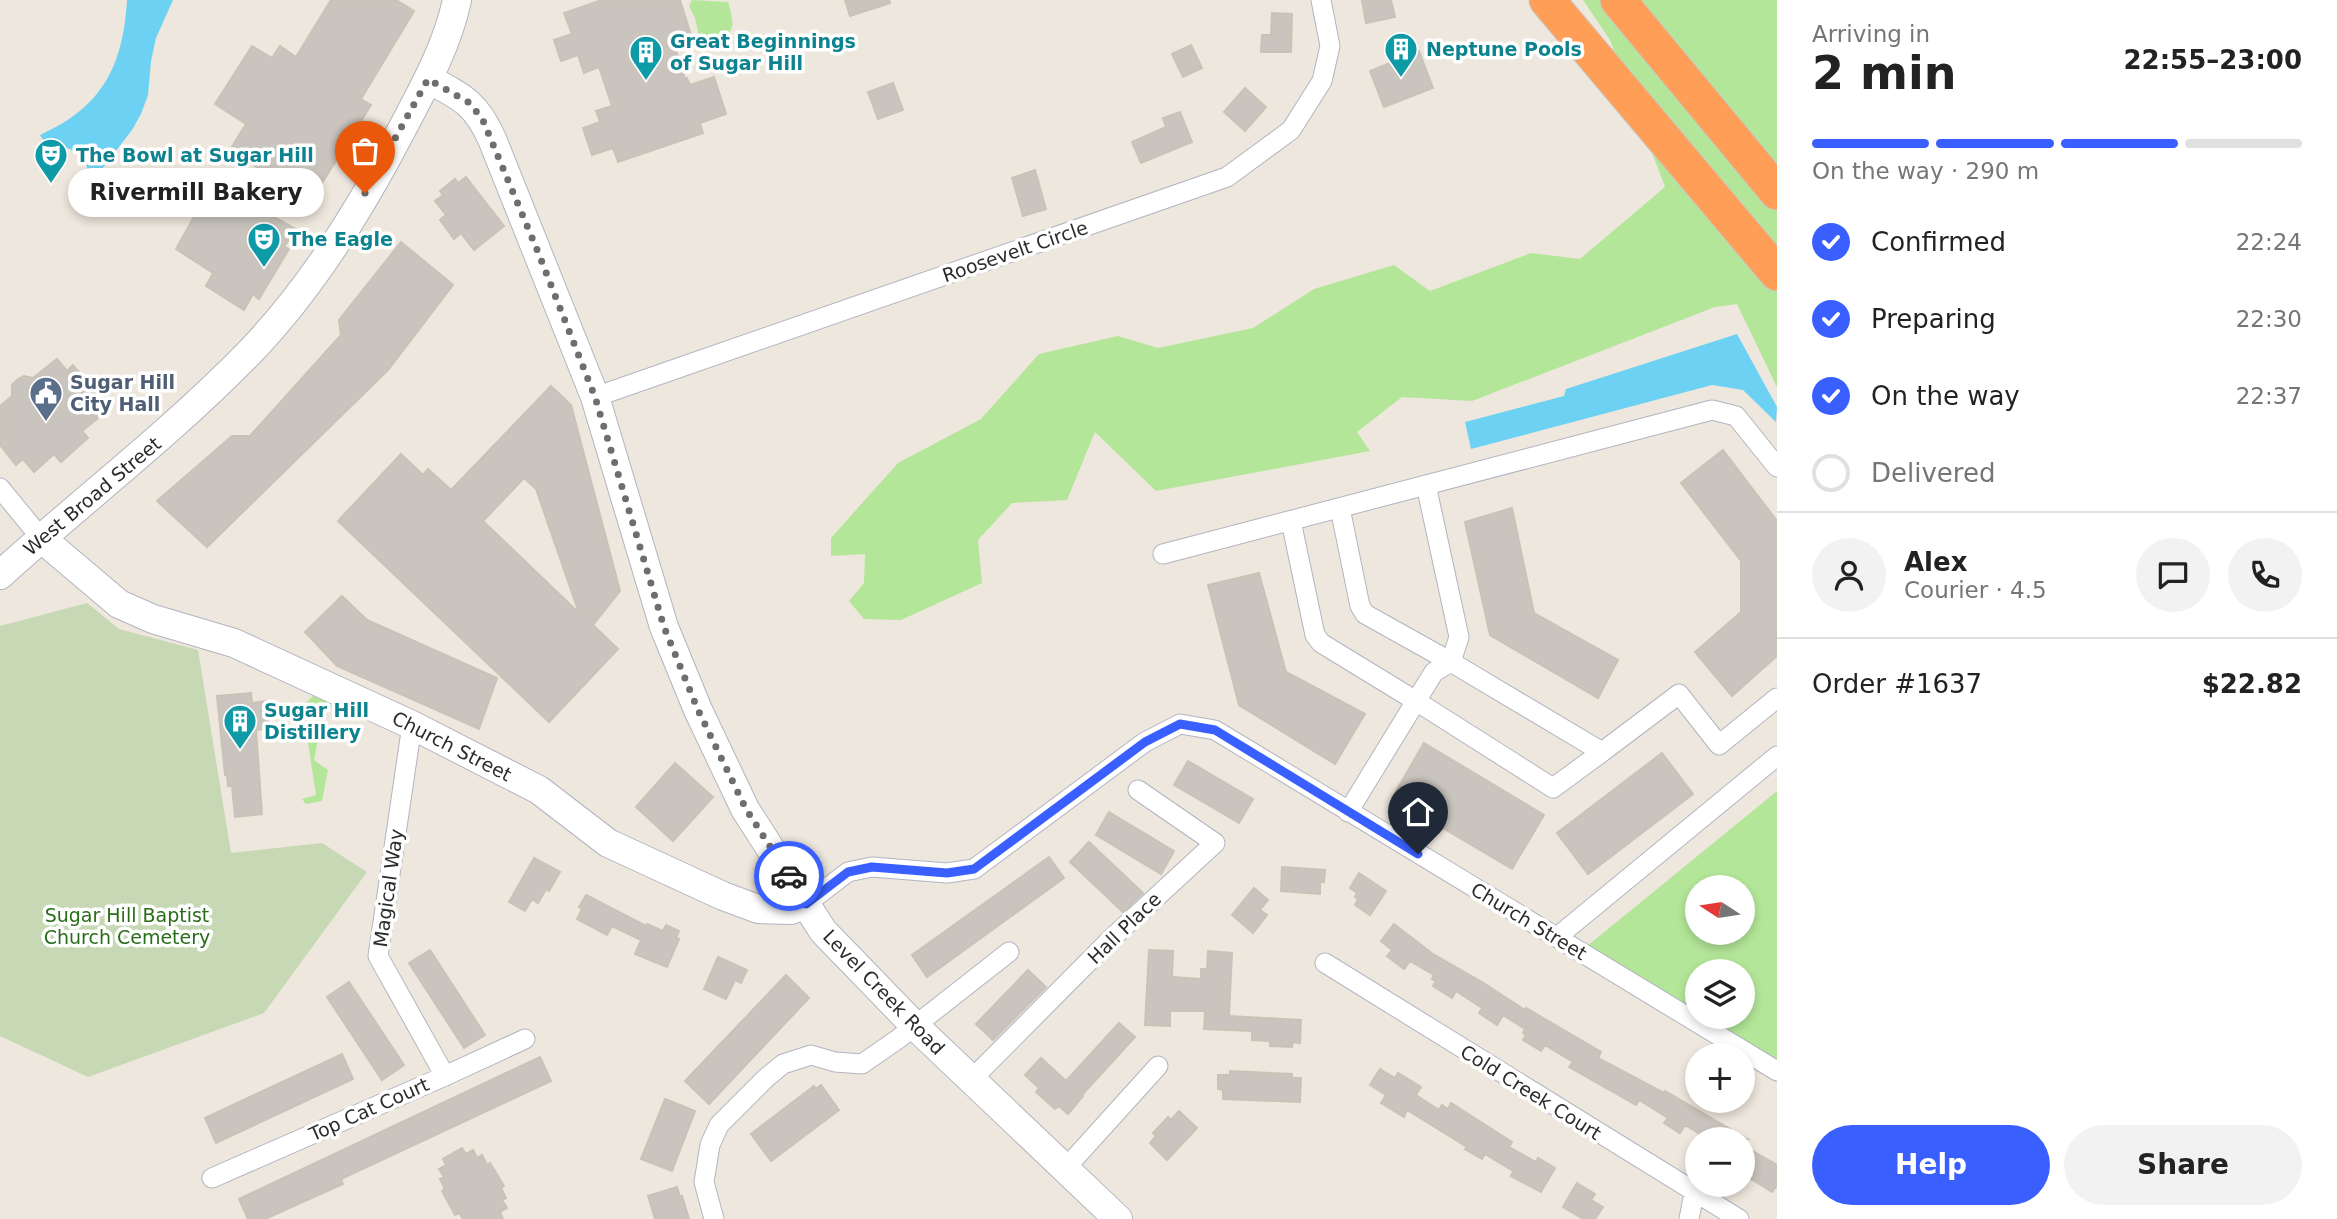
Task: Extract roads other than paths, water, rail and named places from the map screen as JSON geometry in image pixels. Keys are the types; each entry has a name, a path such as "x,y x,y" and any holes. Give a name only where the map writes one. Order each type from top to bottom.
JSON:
{"highway":[{"path":"1618,0 1777,192"},
{"path":"1561,5 1777,273"}],"street":[{"name":"West Broad Street","path":"0,575 194,408 250,352 303,290 365,193 428,79 446,38 457,0"},
{"name":"Roosevelt Circle","path":"595,397 1227,177 1290,130 1322,81 1330,46 1321,0"},
{"name":"Level Creek Road","path":"428,79 468,102 482,118 595,397 664,627 698,710 798,907 914,1025 1118,1219"},
{"path":"1163,554 1712,411 1736,416 1777,467"},
{"path":"1348,812 1434,672 1451,662 1459,637 1426,485"},
{"path":"0,488 41,538"},
{"path":"1340,508 1360,606 1365,614 1602,752"},
{"path":"1291,521 1315,635 1321,643 1553,788 1679,694 1719,745 1777,698"},
{"name":"Church Street","path":"41,538 119,604 153,619 234,643 412,725 539,790 608,843 723,896 758,909 798,907 848,872 872,867 947,873 974,869 1145,742 1180,724 1215,730 1777,1071"},
{"name":"Magical Way","path":"412,725 378,957 445,1076"},
{"path":"1557,937 1777,756"},
{"name":"Hall Place","path":"971,1080 1112,938 1214,843 1138,790"},
{"path":"714,1219 704,1182 710,1145 719,1125 735,1107 783,1064 811,1055 835,1062 862,1064 1009,952"},
{"name":"Cold Creek Court","path":"1325,963 1685,1187"},
{"name":"Top Cat Court","path":"212,1178 525,1039"},
{"path":"1064,1170 1158,1066"},
{"path":"1689,1219 1693,1197"},
{"name":"Cold Creek Court","path":"1701,1197 1738,1219"}],"water":[{"path":"127,0 173,0 156,38 148,95 141,114 102,169 98,189 88,186 87,168 79,155 65,147 47,146 40,135 79,112 94,98 105,82 120,45"},
{"path":"1737,334 1777,407 1776,422 1743,390 1712,385 1471,449 1465,422 1564,396 1566,389"}],"place":[{"name":"Neptune Pools","path":"1401,79"},
{"name":"Great Beginnings of Sugar Hill","path":"646,82"},
{"name":"The Bowl at Sugar Hill","path":"51,185"},
{"name":"Rivermill Bakery","path":"365,193"},
{"name":"The Eagle","path":"264,269"},
{"name":"Sugar Hill City Hall","path":"46,423"},
{"name":"Sugar Hill Distillery","path":"240,751"}],"park label":[{"name":"Sugar Hill Baptist Church Cemetery","path":"127,926"}]}
